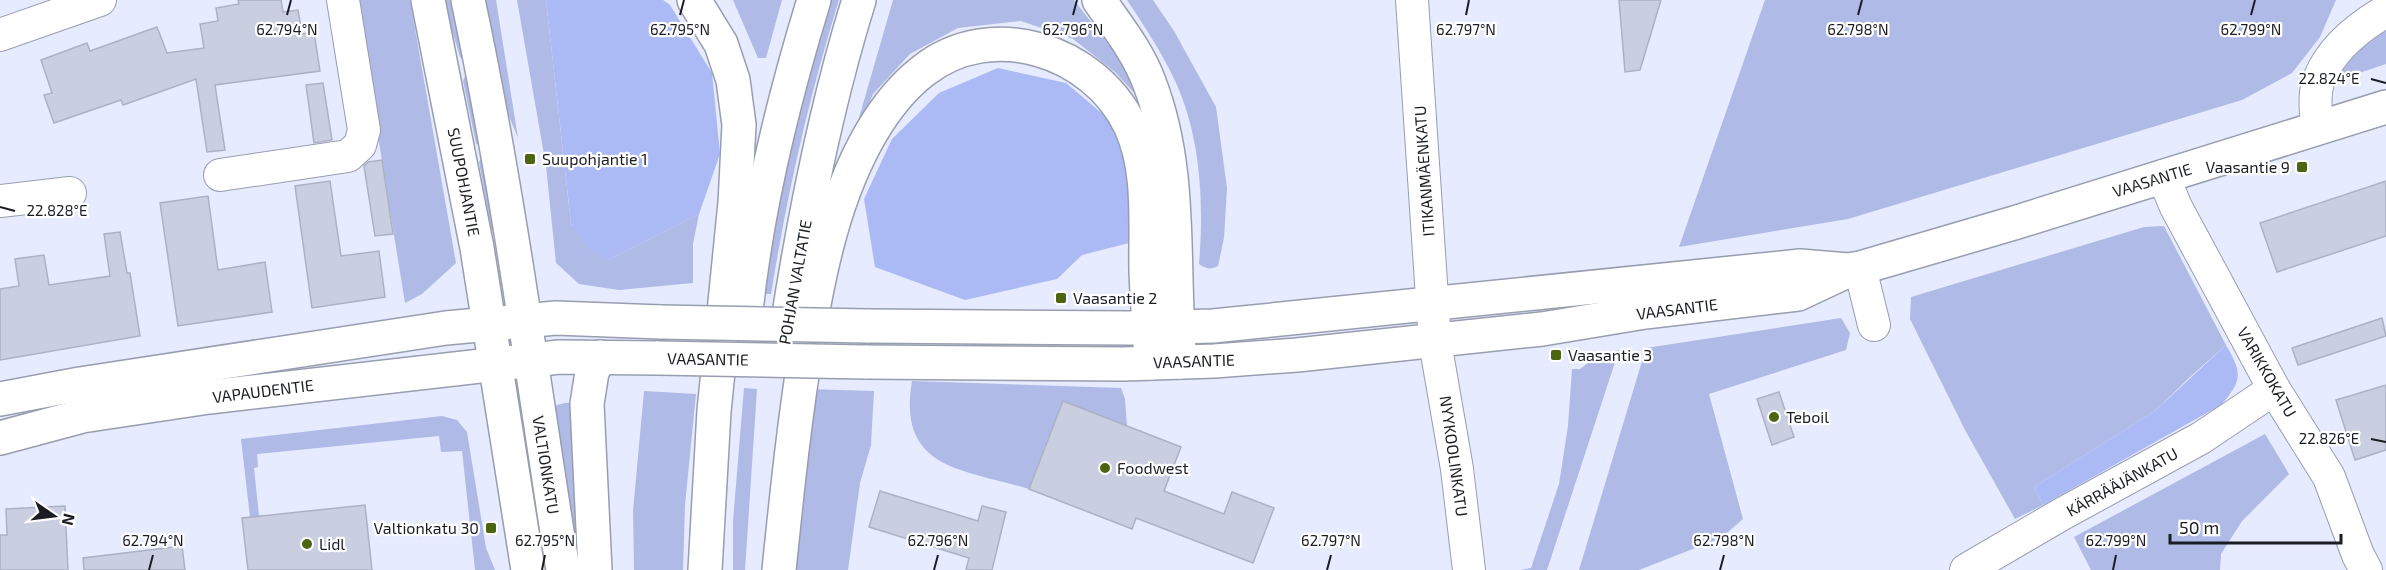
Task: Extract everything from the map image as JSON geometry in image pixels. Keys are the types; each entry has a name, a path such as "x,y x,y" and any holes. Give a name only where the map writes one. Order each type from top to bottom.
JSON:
{"main road":[{"name":"SUUPOHJANTIE","path":"428,0 477,248 494,364"},
{"path":"468,0 488,91 530,360"},
{"path":"694,0 721,44 733,80 739,125 735,203 714,411 705,570"},
{"path":"727,570 734,424 749,280 773,155 814,0"},
{"name":"POHJAN VALTATIE","path":"765,570 772,429 800,247 846,44 859,0"},
{"path":"1099,0 1125,37 1148,79 1162,117 1170,159 1163,326 1165,363"},
{"path":"779,570 798,394 816,290 830,237 846,186 870,135 894,98 924,70 957,52 997,44 1028,46 1056,55 1081,68 1113,96 1131,127 1142,163 1146,199 1147,285 1163,326"},
{"name":"VAASANTIE","path":"530,360 600,357 866,362 1165,363 1297,356 1542,329 1645,312 1798,294 1854,269 2386,107"},
{"name":"VAASANTIE","path":"525,321 556,318 867,326 1213,326 1800,266 1854,269"},
{"name":"VAPAUDENTIE","path":"0,399 218,362 447,328 525,321"},
{"path":"595,570 587,404 591,372 600,357"},
{"name":"VAPAUDENTIE","path":"0,438 82,416 209,397 530,360"},
{"name":"VALTIONKATU","path":"530,360 563,570"},
{"path":"494,364 528,570"}],"street":[{"path":"0,35 100,0"},
{"path":"220,175 348,156 360,146 364,130 343,0"},
{"name":"ITIKANMÄENKATU","path":"1412,0 1436,342"},
{"path":"2317,128 2315,98 2320,77 2335,53 2359,29 2386,11"},
{"name":"VARIKKOKATU","path":"2163,176 2176,207 2274,389 2329,477 2358,555 2366,570"},
{"path":"0,201 70,193"},
{"path":"1854,269 1874,325"},
{"name":"NYYKOOLINKATU","path":"1436,342 1457,469 1469,570"},
{"name":"KÄRRÄÄJÄNKATU","path":"1966,570 2062,514 2201,438 2274,389"}],"shaded area":[{"path":"356,0 410,0 456,263 422,294 405,303"},
{"path":"443,0 451,0 464,56 462,59 460,57"},
{"path":"480,0 496,0 518,138 502,99"},
{"path":"517,0 546,0 571,224 608,260 699,214 693,244 693,283 619,290 579,284 556,263 546,166"},
{"path":"546,0 663,0 670,5 712,73 720,154 699,214 608,260 587,247 571,223"},
{"path":"733,0 782,0 766,58 758,58"},
{"path":"825,0 839,0 800,146 771,294 758,294 784,157"},
{"path":"893,0 1074,0 1119,58 1146,106 1115,72 1073,39 1021,21 958,28 910,54 873,94 850,149"},
{"path":"1127,0 1153,0 1174,31 1216,107 1227,188 1224,238 1218,266 1213,268 1206,268 1199,264 1201,195 1199,172 1191,126 1184,104 1165,61"},
{"path":"1765,0 2336,0 2320,37 2292,73 2242,100 1848,219 1679,247"},
{"path":"2386,21 2386,64 2338,80 2335,72"},
{"path":"998,68 1066,83 1117,126 1132,190 1129,243 1082,255 1057,279 965,300 875,267 864,199 892,139 939,93"},
{"path":"468,75 481,143 479,145 476,144 463,81"},
{"path":"481,158 484,159 494,231 491,229 479,162"},
{"path":"2164,226 2226,345 2155,411 2034,487 2043,505 2015,519 1965,430 1910,319 1911,297 2144,227"},
{"path":"1841,318 1850,333 1846,350 1709,394 1743,519 1721,538 1639,570 1579,570 1646,348"},
{"path":"2226,345 2235,363 2238,376 2233,389 2221,405 2043,505 2034,487 2155,411"},
{"path":"1619,350 1547,570 1520,570 1531,568 1559,484 1568,426 1572,369 1580,369 1600,354"},
{"path":"912,381 1121,388 1125,399 1127,426 1063,401 1029,489 959,470 940,461 925,449 915,433 910,410"},
{"path":"744,388 757,389 745,570 733,570 733,521"},
{"path":"807,389 874,391 871,445 860,483 848,570 791,570"},
{"path":"644,391 696,394 685,505 683,570 634,570 633,511"},
{"path":"578,403 580,570 553,406"},
{"path":"442,416 457,420 467,432 486,548 495,570 475,570 462,451 441,452 439,436 257,454 258,467 254,468 259,516 250,517 241,439"},
{"path":"2265,434 2289,474 2242,521 2221,554 2220,570 2091,570 2074,537"}],"building":[{"path":"238,0 281,0 283,12 298,10 302,34 314,32 320,71 215,85 225,150 207,152 196,79 123,105 121,100 54,123 44,95 52,93 41,60 87,43 90,51 157,27 167,53 204,48 200,24 218,21 216,8 239,4"},
{"path":"1619,0 1661,0 1640,70 1625,72"},
{"path":"323,83 332,140 314,143 306,85"},
{"path":"382,160 393,234 375,236 364,166 368,162"},
{"path":"330,181 341,256 379,251 385,297 312,308 295,186"},
{"path":"2386,181 2386,236 2277,272 2260,223"},
{"path":"208,196 218,270 265,262 272,312 178,326 160,203"},
{"path":"120,232 127,273 130,273 140,336 0,360 0,289 19,286 15,259 44,255 49,285 110,276 104,234"},
{"path":"2382,318 2386,336 2298,365 2292,348"},
{"path":"2386,385 2386,450 2355,460 2336,400"},
{"path":"1779,392 1794,437 1772,445 1757,399"},
{"name":"Foodwest","path":"1063,401 1181,447 1164,491 1224,514 1232,492 1274,508 1253,563 1136,518 1132,529 1029,489"},
{"path":"880,491 978,521 982,506 1006,512 992,570 966,570 969,558 869,527"},
{"name":"Lidl","path":"365,505 372,570 248,570 242,518"},
{"path":"65,506 68,570 0,570 0,535 7,535 6,509"},
{"path":"182,546 185,570 84,570 83,558"}],"place":[{"name":"Suupohjantie 1","path":"530,159"},
{"name":"Vaasantie 9","path":"2302,167"},
{"name":"Vaasantie 2","path":"1061,298"},
{"name":"Vaasantie 3","path":"1556,355"},
{"name":"Teboil","path":"1774,417"},
{"name":"Foodwest","path":"1105,468"},
{"name":"Valtionkatu 30","path":"491,528"},
{"name":"Lidl","path":"307,544"}]}
